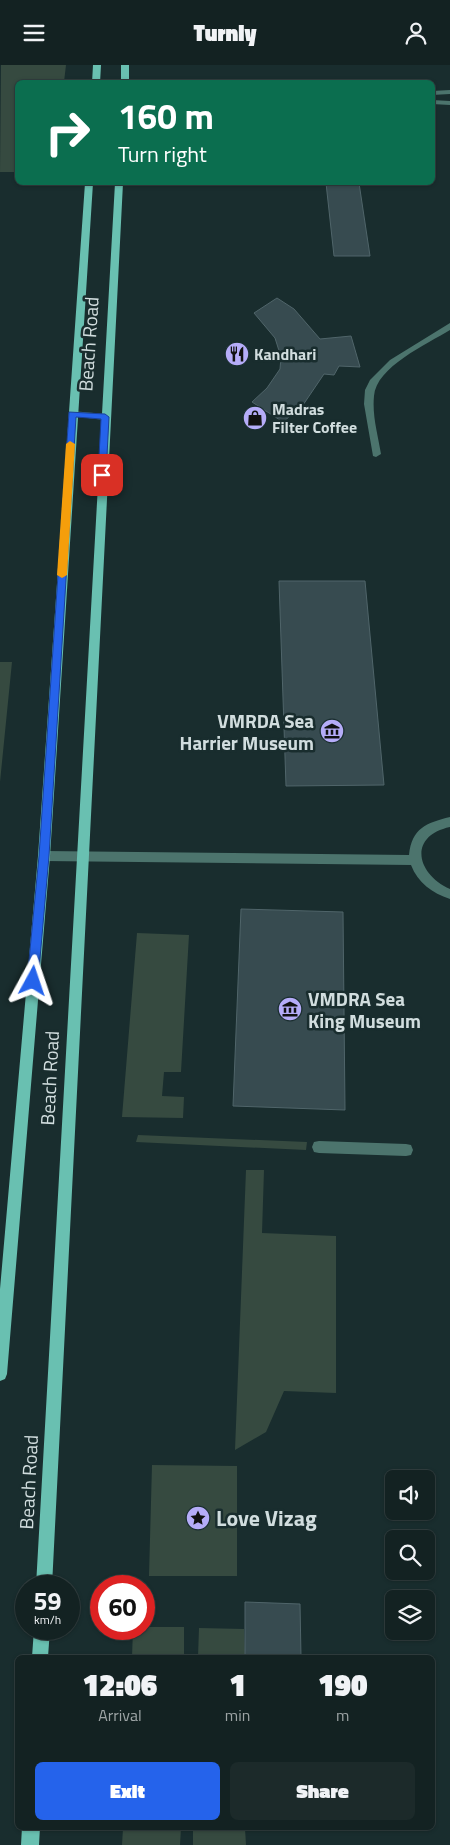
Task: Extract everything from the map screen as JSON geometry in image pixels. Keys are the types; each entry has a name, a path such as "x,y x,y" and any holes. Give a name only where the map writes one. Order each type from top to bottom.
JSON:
{"main road":[{"path":"96,80 97,65"},
{"path":"125,65 125,80"},
{"name":"Beach Road","path":"0,1374 44,856 72,414 89,185"},
{"name":"Beach Road","path":"45,1575 119,185"},
{"path":"40,1655 41,1640"},
{"path":"30,1845 31,1830"}],"lane":[{"path":"435,93 450,92"},
{"path":"435,102 450,103"},
{"path":"376,454 370,411 370,390 375,379 388,366 450,326"},
{"path":"72,414 105,417"},
{"path":"450,822 431,827 421,836 415,848 415,860 419,873 429,884 450,894"},
{"path":"44,856 82,858 415,860"},
{"path":"319,1147 406,1150"}],"green space":[{"path":"1,65 66,65 64,80 15,80 15,172 0,172"},
{"path":"0,662 12,662 0,782"},
{"path":"137,933 189,935 181,1072 164,1072 162,1096 184,1097 183,1118 122,1117"},
{"path":"138,1135 307,1142 306,1150 136,1142"},
{"path":"246,1170 264,1170 262,1233 336,1236 336,1393 284,1391 266,1432 235,1450"},
{"path":"152,1465 237,1466 237,1576 149,1575"},
{"path":"155,1627 184,1627 184,1655 132,1655 133,1640 155,1640"},
{"path":"199,1628 244,1629 245,1655 198,1655"},
{"path":"123,1830 181,1830 180,1845 122,1845"},
{"path":"193,1830 245,1830 246,1845 193,1845"}],"building":[{"path":"326,185 359,185 370,256 334,256"},
{"path":"277,298 294,309 320,339 351,336 360,367 339,366 334,375 324,374 303,405 283,422 252,402 267,388 280,369 281,357 275,338 254,313"},
{"name":"VMRDA Sea Harrier Museum","path":"279,581 365,581 384,785 286,786"},
{"name":"VMDRA Sea King Museum","path":"241,909 343,912 345,1110 233,1106"},
{"path":"245,1602 300,1604 301,1655 245,1655"}],"slow traffic":[{"path":"62,575 70,444"}],"place":[{"name":"Kandhari","path":"237,354"},
{"name":"Madras Filter Coffee","path":"255,418"},
{"name":"VMRDA Sea Harrier Museum","path":"332,731"},
{"name":"VMDRA Sea King Museum","path":"290,1009"},
{"name":"Love Vizag","path":"198,1518"}],"route":[{"path":"33,981 44,856 72,414 105,417 102,475"}]}
